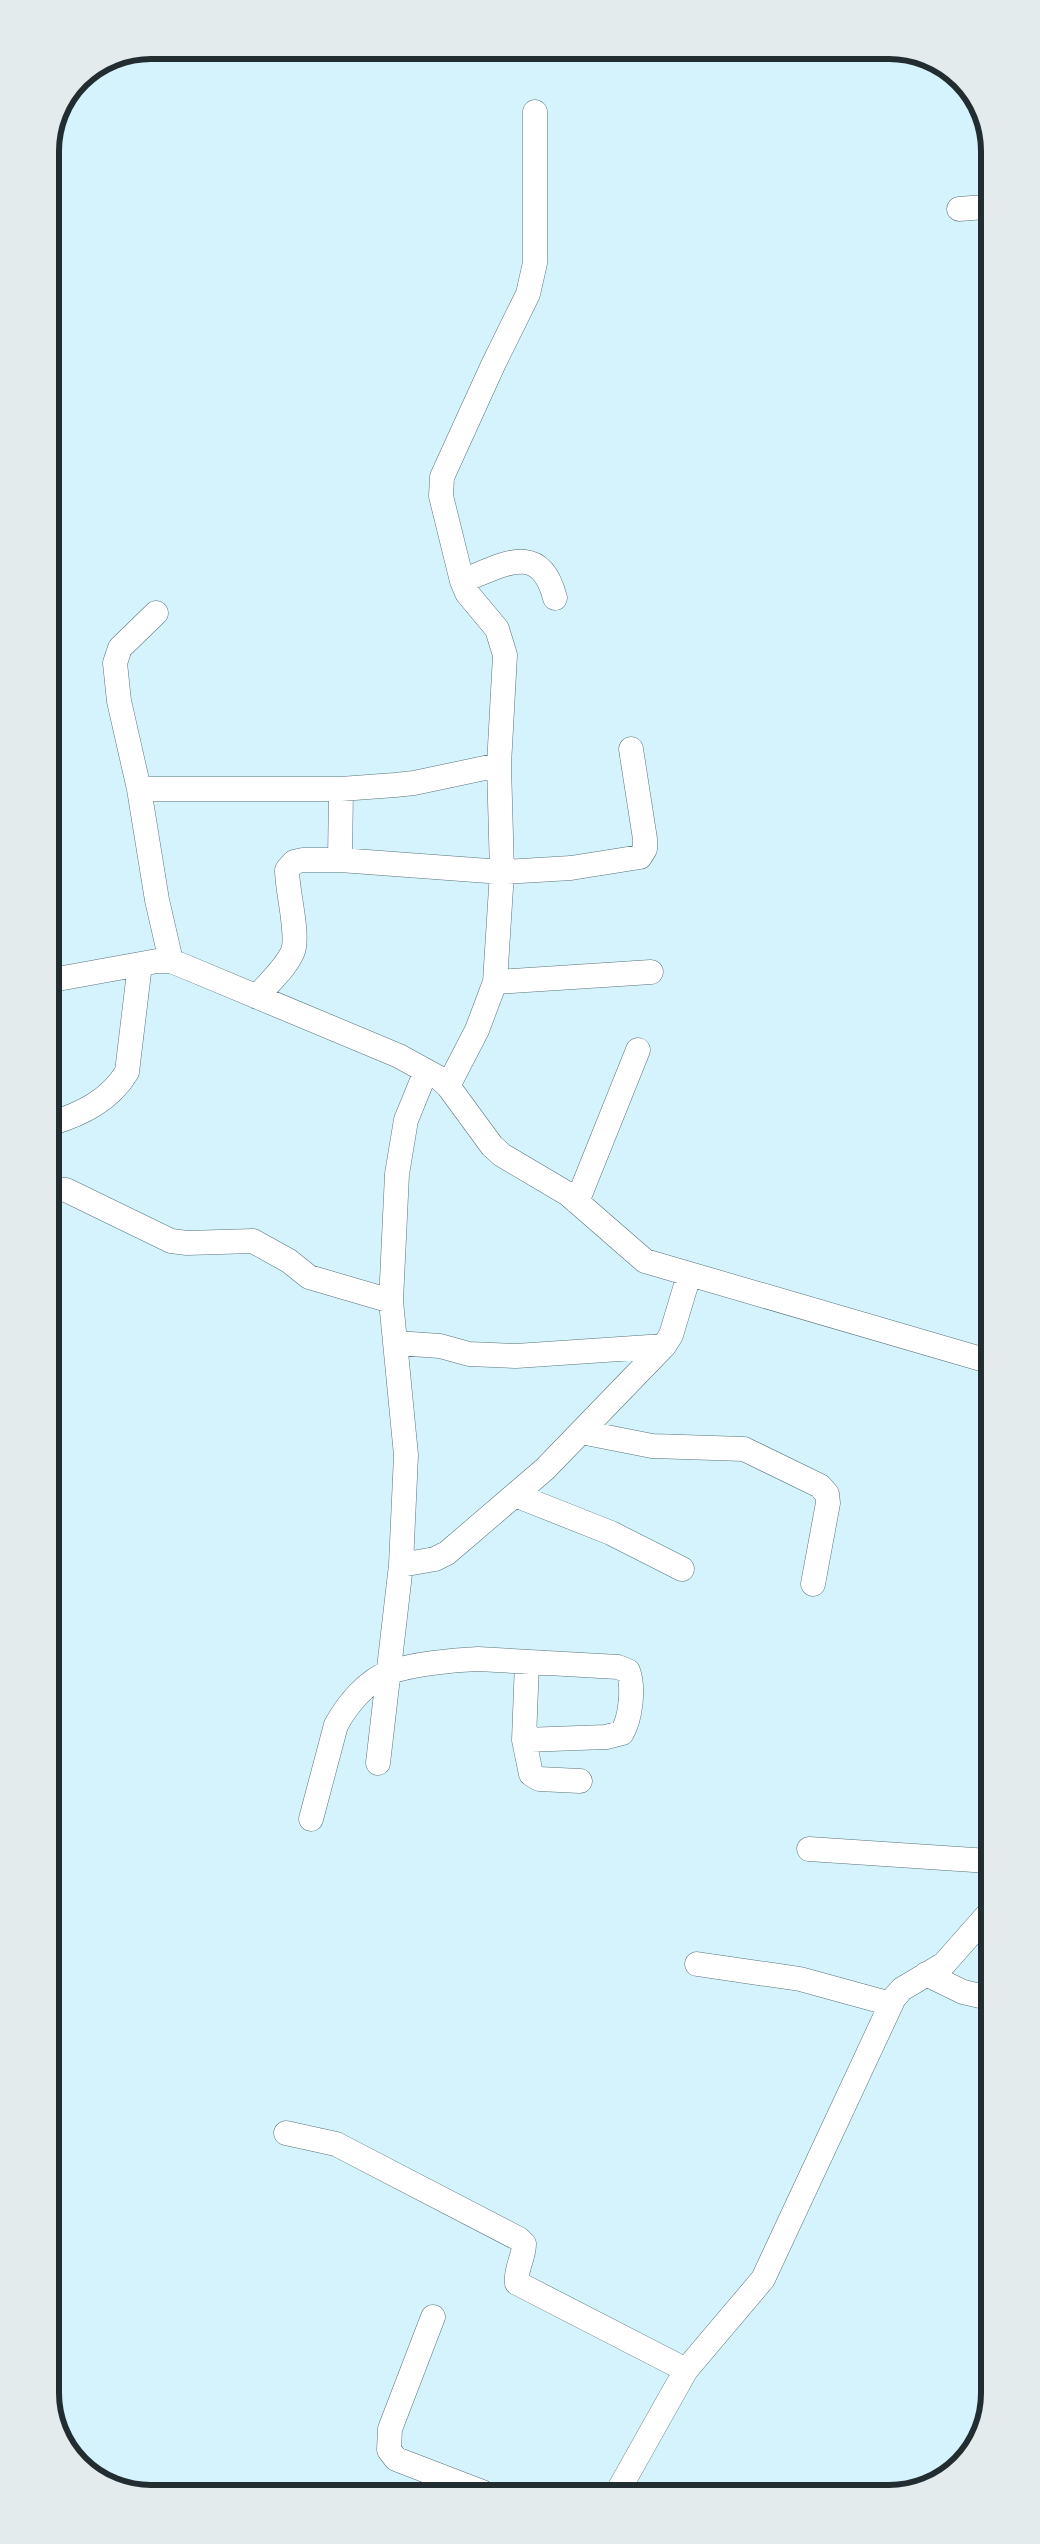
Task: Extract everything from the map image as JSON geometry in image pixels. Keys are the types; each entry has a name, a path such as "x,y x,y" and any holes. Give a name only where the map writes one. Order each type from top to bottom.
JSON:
{"street":[{"path":"448,1086 477,1030 495,982 502,872 499,765 506,670 503,644 497,629 467,593 462,581 440,487 448,464 493,365 528,294 532,280 535,263 536,112"},
{"path":"959,209 981,207"},
{"path":"462,581 520,560 531,562 546,575 555,598"},
{"path":"156,613 120,648 115,663 119,701 139,788 157,900 171,961"},
{"path":"257,996 288,960 294,949 295,938 287,870 294,862 303,860 340,860 502,872 563,868 640,857 645,849 645,839 630,749"},
{"path":"139,788 341,788 414,783 499,765"},
{"path":"340,860 341,788"},
{"path":"59,979 140,964 171,961 257,996 399,1056 448,1086 497,1151 568,1194 645,1261 981,1358"},
{"path":"59,1121 81,1114 91,1108 121,1082 126,1072 140,964"},
{"path":"495,982 651,972"},
{"path":"577,1202 638,1050"},
{"path":"378,1763 401,1565 406,1455 391,1301 398,1164 406,1120 426,1072"},
{"path":"59,1190 66,1190 171,1241 188,1243 253,1241 289,1261 309,1277 391,1301"},
{"path":"401,1565 435,1558 447,1553 545,1469 664,1346 671,1335 689,1275"},
{"path":"396,1343 440,1346 469,1354 516,1356 664,1346"},
{"path":"581,1432 652,1446 744,1449 820,1486 827,1494 828,1503 813,1584"},
{"path":"515,1495 611,1533 682,1569"},
{"path":"311,1819 336,1725 343,1712 362,1691 389,1672 459,1660 618,1667 628,1671 631,1686 626,1724 622,1733 606,1737 524,1740"},
{"path":"526,1662 524,1740 531,1774 539,1779 580,1781"},
{"path":"810,1849 981,1861"},
{"path":"621,2485 686,2370 763,2279 892,2004 902,1989 944,1964 981,1922"},
{"path":"697,1964 800,1979 892,2004"},
{"path":"926,1974 963,1992 981,1996"},
{"path":"286,2133 336,2144 519,2239 524,2244 524,2251 516,2274 517,2283 686,2370"},
{"path":"433,2317 390,2429 389,2450 396,2459 464,2485"}]}
